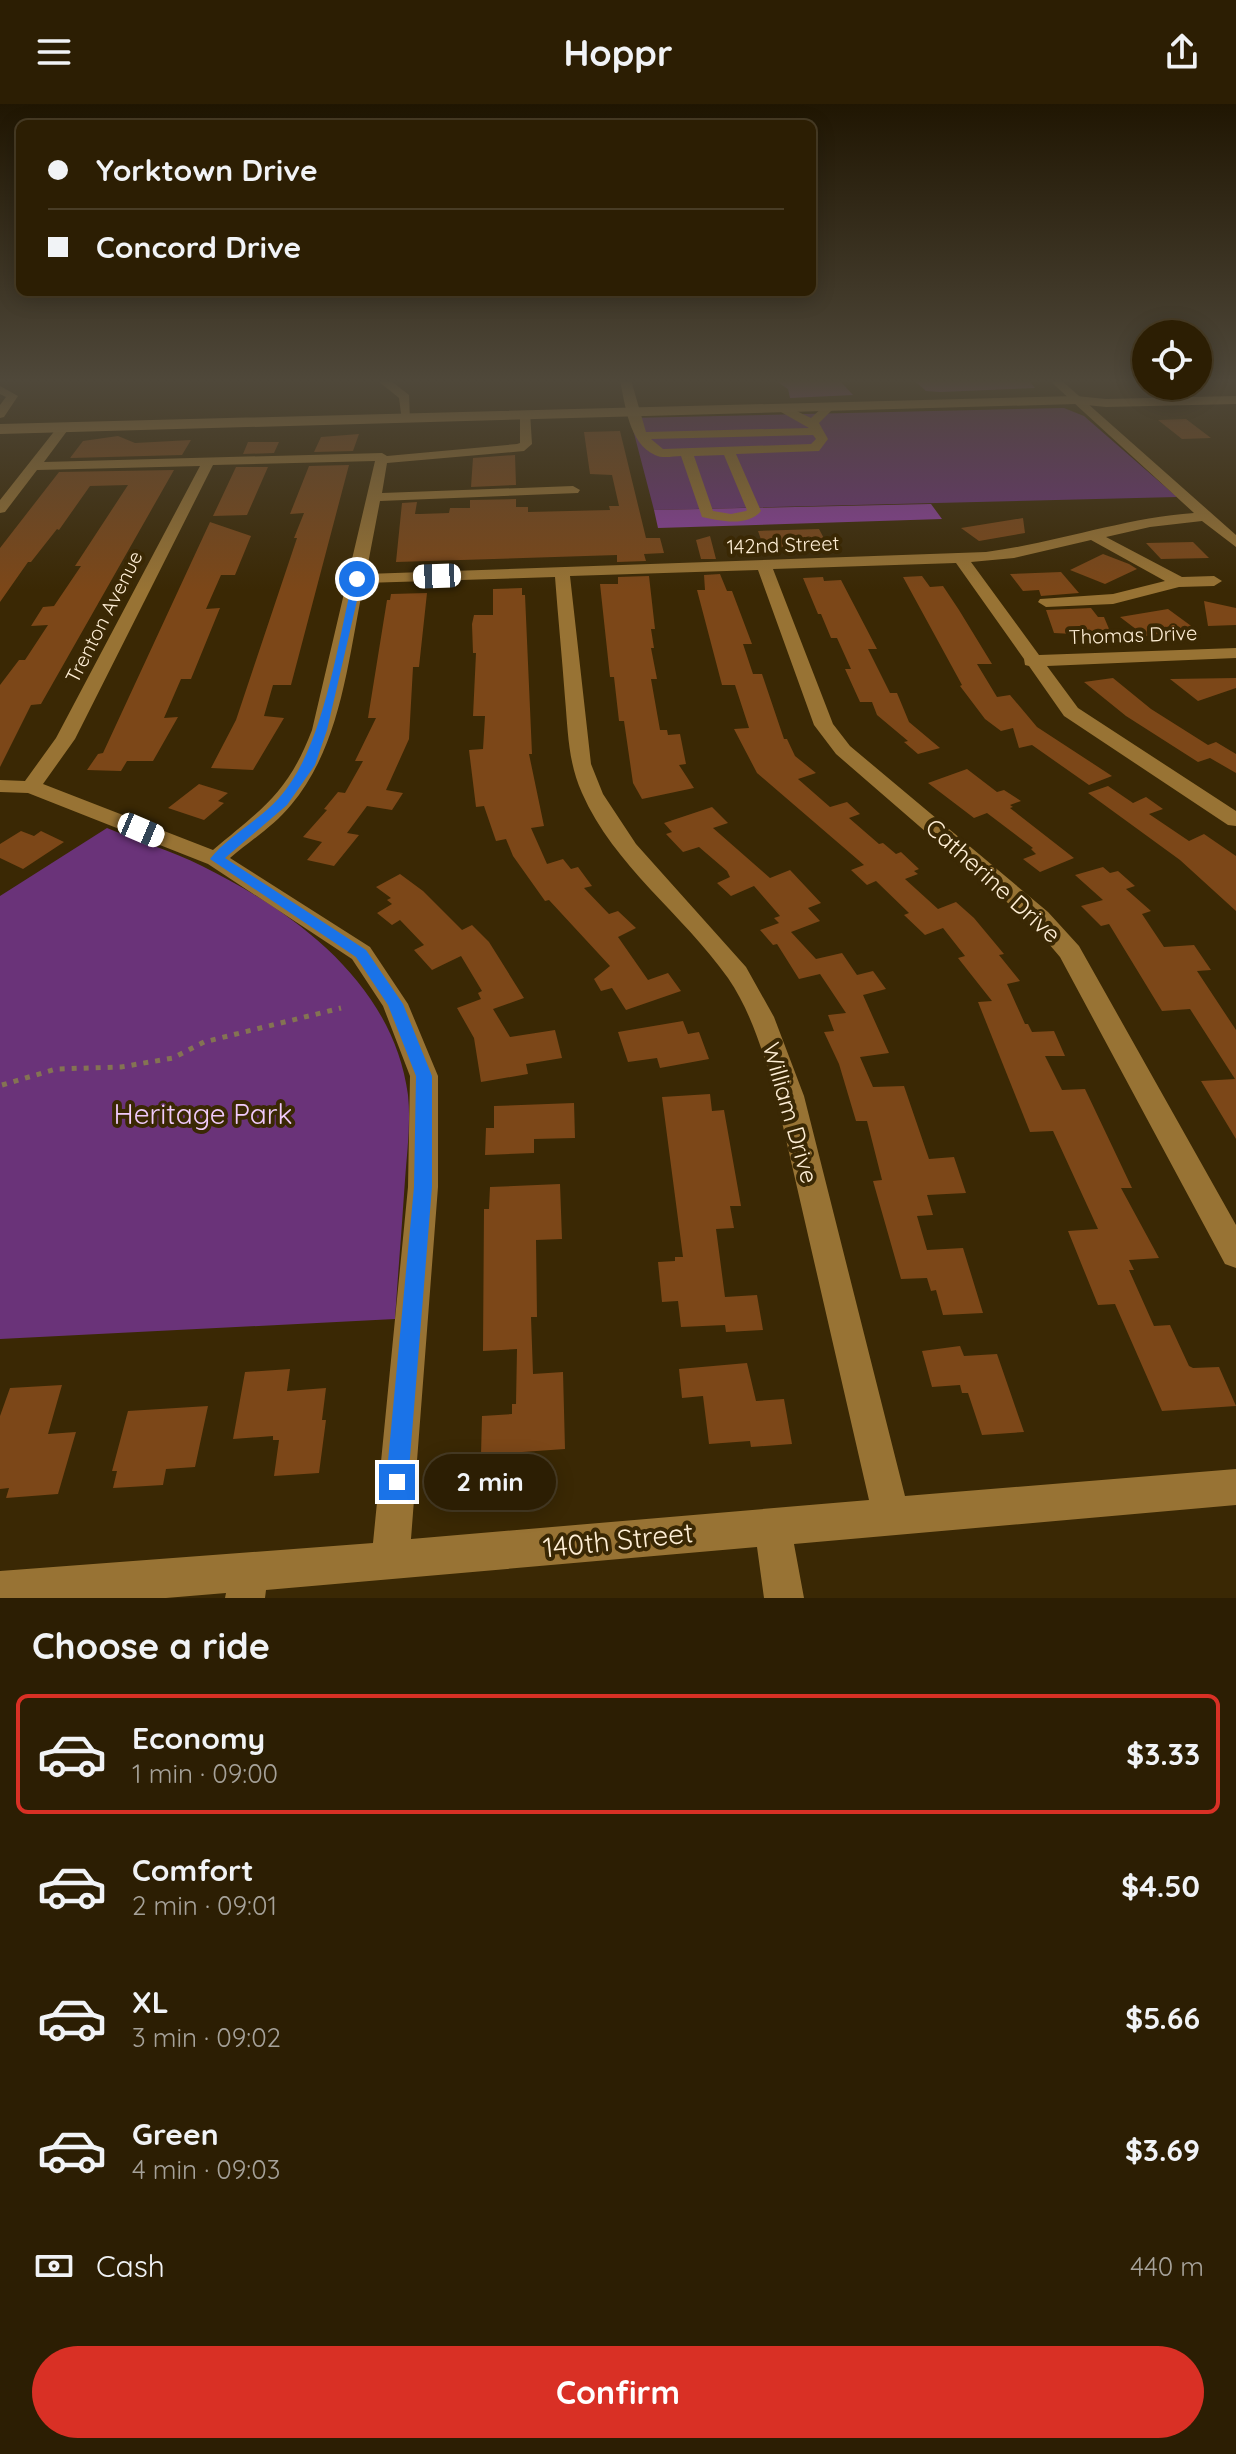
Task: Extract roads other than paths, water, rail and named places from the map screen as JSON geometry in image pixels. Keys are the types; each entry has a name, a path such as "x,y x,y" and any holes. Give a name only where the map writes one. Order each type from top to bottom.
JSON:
{"street":[{"path":"0,509 48,450"},
{"path":"381,460 500,450"},
{"path":"653,450 687,454 778,450"},
{"path":"1132,450 1236,543"},
{"path":"687,454 707,514 731,518 754,511 729,452"},
{"path":"37,466 382,457 322,730 309,765 283,802 216,859"},
{"name":"Trenton Avenue","path":"31,787 65,739 208,462"},
{"path":"374,497 573,490"},
{"name":"142nd Street","path":"357,579 1010,555 1141,522 1206,516"},
{"path":"1092,535 1179,582"},
{"path":"960,558 1031,661 1071,712 1236,820"},
{"name":"Catherine Drive","path":"764,565 824,725 843,750 1040,918 1070,952 1232,1239"},
{"name":"William Drive","path":"562,572 581,764 586,781 597,806 636,856 738,974 772,1044 790,1096 891,1515"},
{"path":"1046,602 1113,599 1179,582 1214,581"},
{"name":"Thomas Drive","path":"1031,661 1236,653"},
{"path":"0,786 31,787 216,859 361,953 395,1004 424,1076 423,1187 390,1562"},
{"name":"140th Street","path":"0,1591 247,1586 390,1562 772,1525 1236,1487"},
{"path":"772,1525 784,1598"}],"park label":[{"name":"Heritage Park","path":"203,1114"}]}
